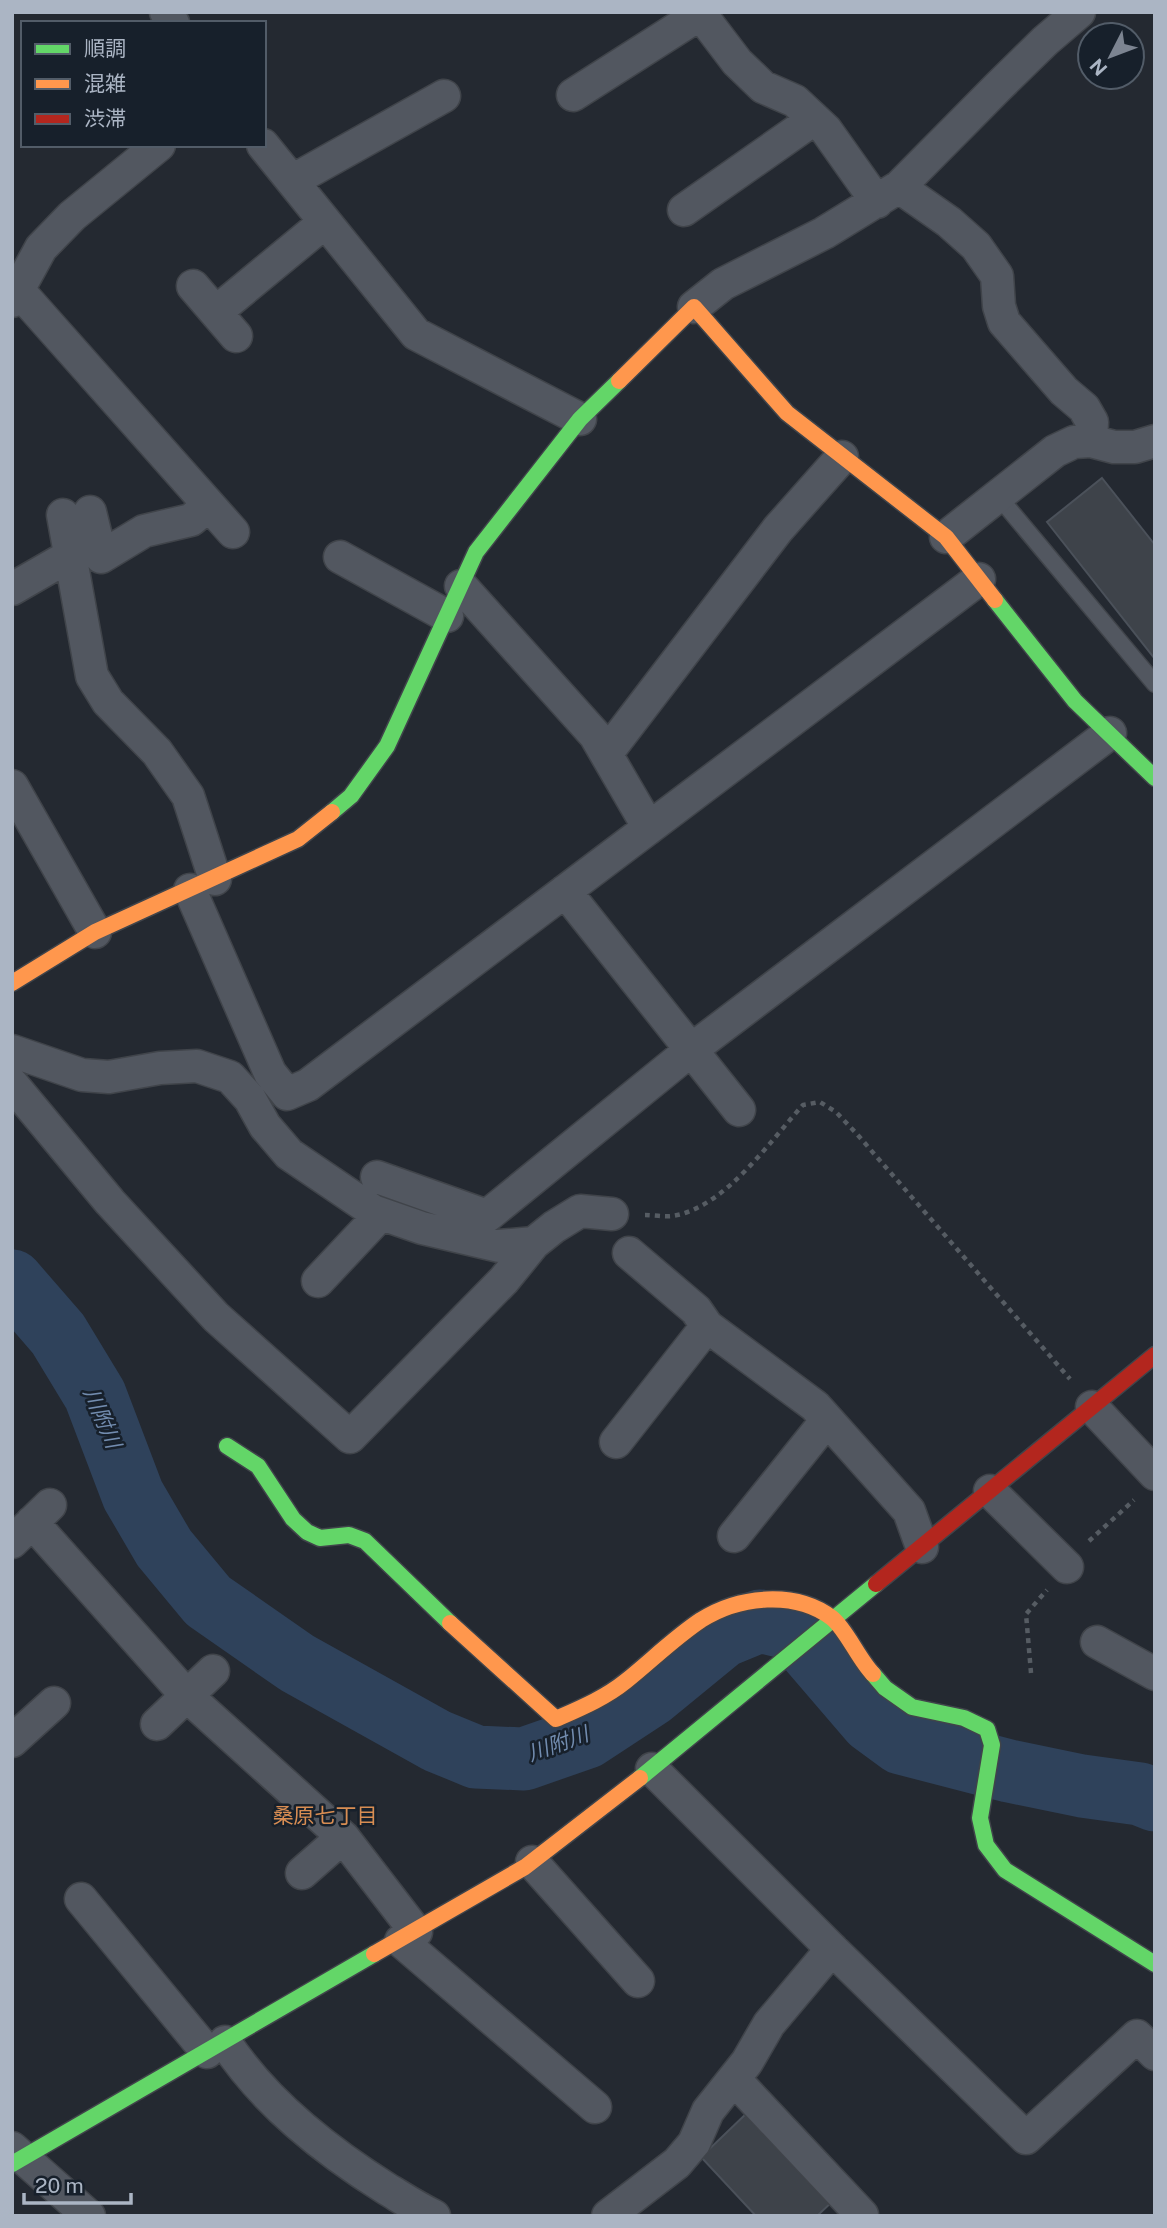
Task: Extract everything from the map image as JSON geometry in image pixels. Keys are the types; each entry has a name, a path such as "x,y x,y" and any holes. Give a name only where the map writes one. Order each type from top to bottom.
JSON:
{"street":[{"path":"12,983 95,932 298,839 351,796 387,746 476,552 580,419 694,307 723,284 824,233 888,195 1079,12"},
{"path":"573,95 699,13 737,62 763,87 795,101 888,195 949,222 976,246 997,276 999,306 1004,322 1064,391 1084,408 1092,422 1091,441"},
{"path":"292,181 444,96"},
{"path":"684,209 814,119"},
{"path":"157,147 72,216 41,248 18,280 233,532"},
{"path":"265,147 416,334 580,419"},
{"path":"216,312 326,222"},
{"path":"193,286 236,336"},
{"path":"694,307 787,414 946,537 1075,701 1155,778"},
{"path":"946,537 1055,451 1074,442 1091,441 1114,447 1135,447 1155,441"},
{"path":"606,754 778,529 842,457"},
{"path":"209,505 191,520 144,531 101,556 77,513 71,555 92,676 108,702 158,752 188,796 203,884 270,1073 287,1094 308,1085 979,579"},
{"path":"12,589 71,555"},
{"path":"340,557 447,616"},
{"path":"461,586 595,735 649,828"},
{"path":"377,1177 487,1216 691,1050 1110,733"},
{"path":"12,786 95,932"},
{"path":"565,891 739,1110"},
{"path":"12,1051 82,1075 109,1077 160,1068 197,1066 230,1077 250,1099 265,1126 289,1154 373,1211 422,1228 499,1246 534,1243"},
{"path":"12,1084 110,1202 216,1317 350,1437 504,1280 534,1243 580,1211 612,1214"},
{"path":"318,1280 381,1214"},
{"path":"629,1253 696,1310 707,1326 815,1406 909,1511 922,1547"},
{"path":"616,1442 707,1326"},
{"path":"89,2216 16,2157 216,2047 532,1862 652,1769 1155,1355"},
{"path":"1092,1407 1155,1474"},
{"path":"733,1536 827,1420"},
{"path":"227,1446 258,1466 293,1519 307,1532 320,1538 349,1535 365,1541 416,1592 556,1719 591,1704 614,1690 703,1619 735,1605 765,1599 799,1601 834,1619 867,1668 894,1695 912,1707 964,1718 987,1729 992,1745 980,1818 986,1844 1005,1870 1155,1964"},
{"path":"990,1491 1067,1567"},
{"path":"32,1523 187,1696 343,1837 409,1936 595,2107"},
{"path":"1097,1642 1155,1674"},
{"path":"158,1724 213,1671"},
{"path":"17,1726 54,1703"},
{"path":"652,1769 832,1950 1026,2138 1137,2036 1155,2054"},
{"path":"302,1873 343,1837"},
{"path":"532,1862 638,1981"},
{"path":"81,1899 216,2047 295,2122 345,2162 434,2216"},
{"path":"608,2216 677,2163 694,2143 708,2111 747,2062 769,2024 832,1950"},
{"path":"734,2079 862,2215"}],"lane":[{"path":"998,496 1155,684"}],"path":[{"path":"612,1214 673,1216 705,1204 740,1175 803,1105 820,1102 836,1112 856,1133 1048,1352 1092,1407"}],"building":[{"path":"1102,478 1155,545 1155,659 1047,522"},
{"path":"749,2111 834,2200 817,2216 756,2216 701,2157"}],"waterway":[{"name":"川附川","path":"12,1281 58,1334 95,1395 133,1495 164,1548 208,1601 297,1663 437,1741 476,1757 524,1759 587,1737 651,1695 723,1636 760,1621 792,1629 871,1721 901,1743 1009,1771 1082,1786 1140,1794 1155,1800"}],"traffic: fast":[{"path":"332,812 351,796 387,746 476,552 580,419 619,381"},
{"path":"995,600 1075,701 1155,778"},
{"path":"227,1446 258,1466 293,1519 307,1532 320,1538 349,1535 365,1541 450,1623"},
{"path":"640,1778 876,1584"},
{"path":"873,1674 885,1688 912,1707 964,1718 987,1729 992,1745 980,1818 986,1845 1005,1870 1155,1964"},
{"path":"12,2164 374,1954"}],"traffic: slow":[{"path":"619,381 694,307 787,413 946,537 995,600"},
{"path":"12,983 95,932 298,839 332,812"},
{"path":"450,1623 556,1719 618,1687 701,1620 749,1601 784,1600 817,1609 837,1623 873,1674"},
{"path":"374,1954 525,1867 640,1778"}],"traffic: jam":[{"path":"876,1584 1155,1355"}],"district":[{"name":"桑原七丁目","path":"325,1816"}]}
